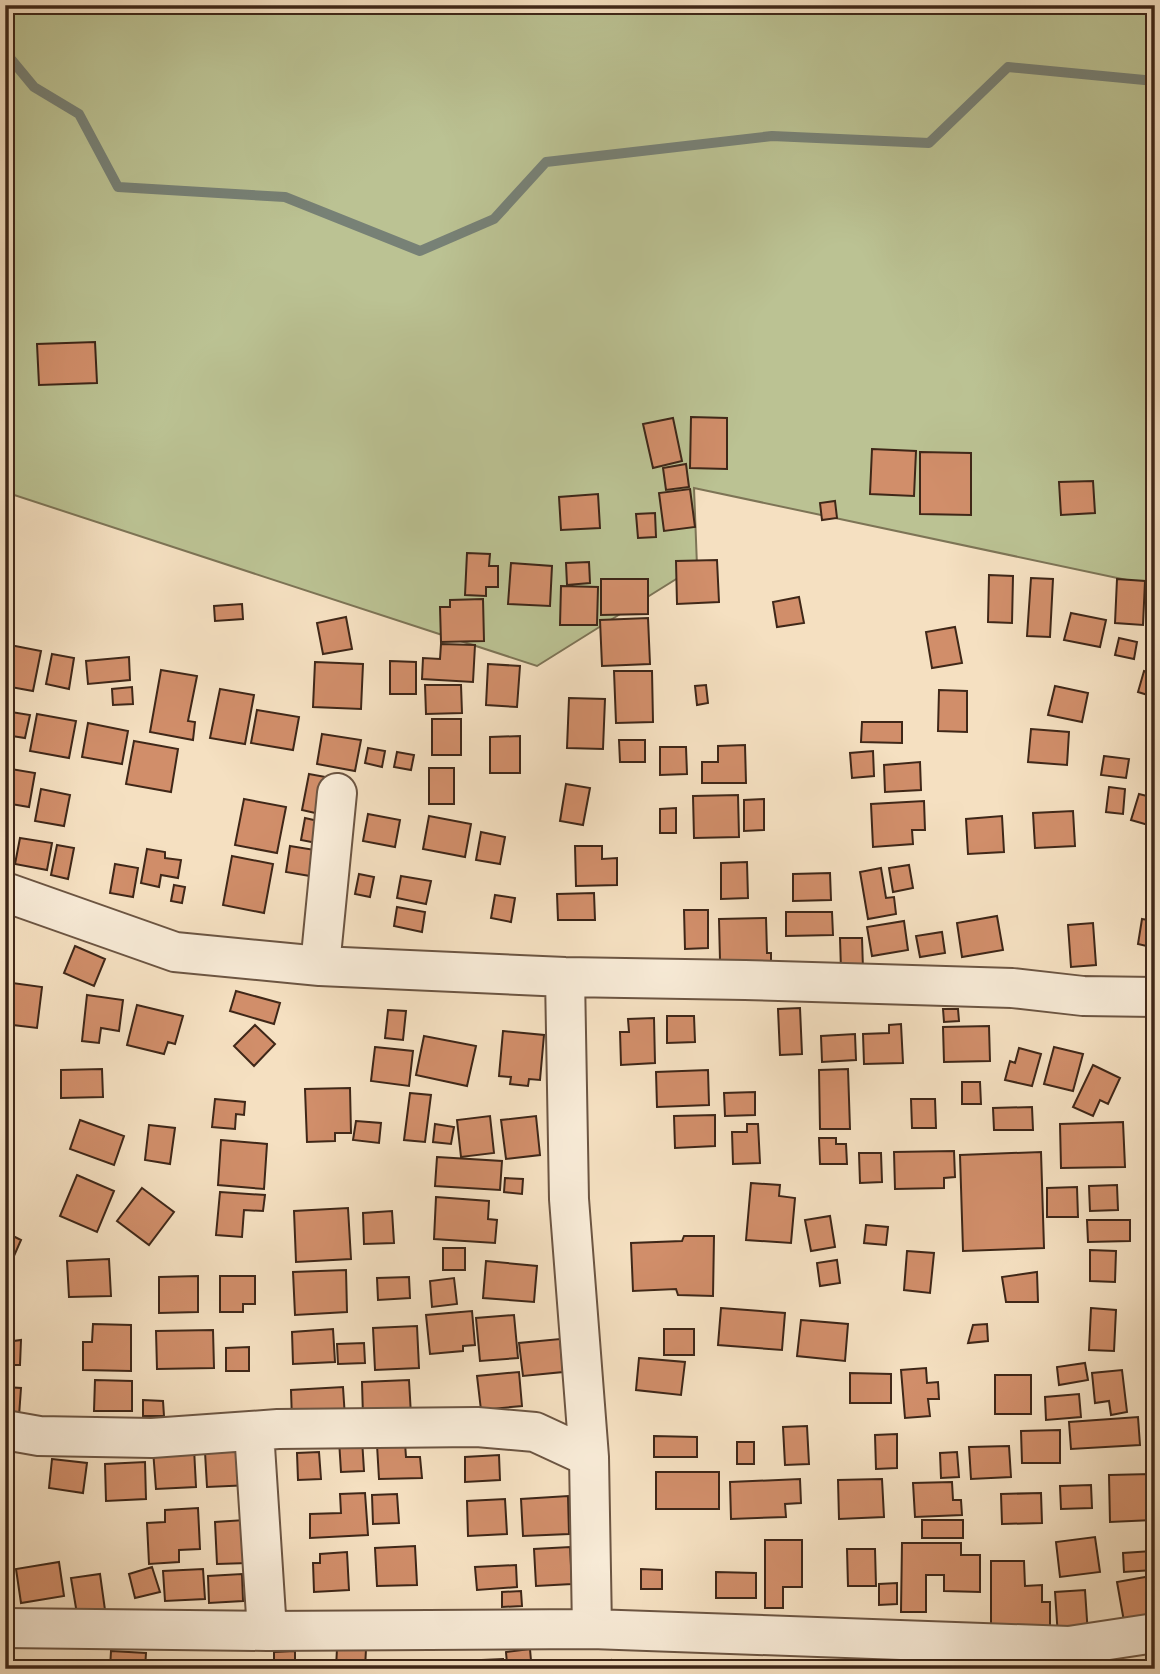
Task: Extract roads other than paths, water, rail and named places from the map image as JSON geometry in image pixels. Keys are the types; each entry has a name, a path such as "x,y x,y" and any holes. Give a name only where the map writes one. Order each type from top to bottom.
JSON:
{"street":[{"path":"320,966 337,793"},
{"path":"5,892 175,952 320,966 565,977 1012,988 1083,996 1155,997"},
{"path":"565,977 569,1199 589,1457 592,1629"},
{"path":"5,1430 38,1436 152,1438 278,1429 477,1427 535,1432 589,1457"},
{"path":"254,1431 267,1630"},
{"path":"5,1628 592,1629 1069,1646 1155,1633"}],"waterway":[{"path":"5,52 34,87 79,114 118,187 285,197 420,251 494,219 546,162 772,136 929,143 1008,67 1155,81"}]}
